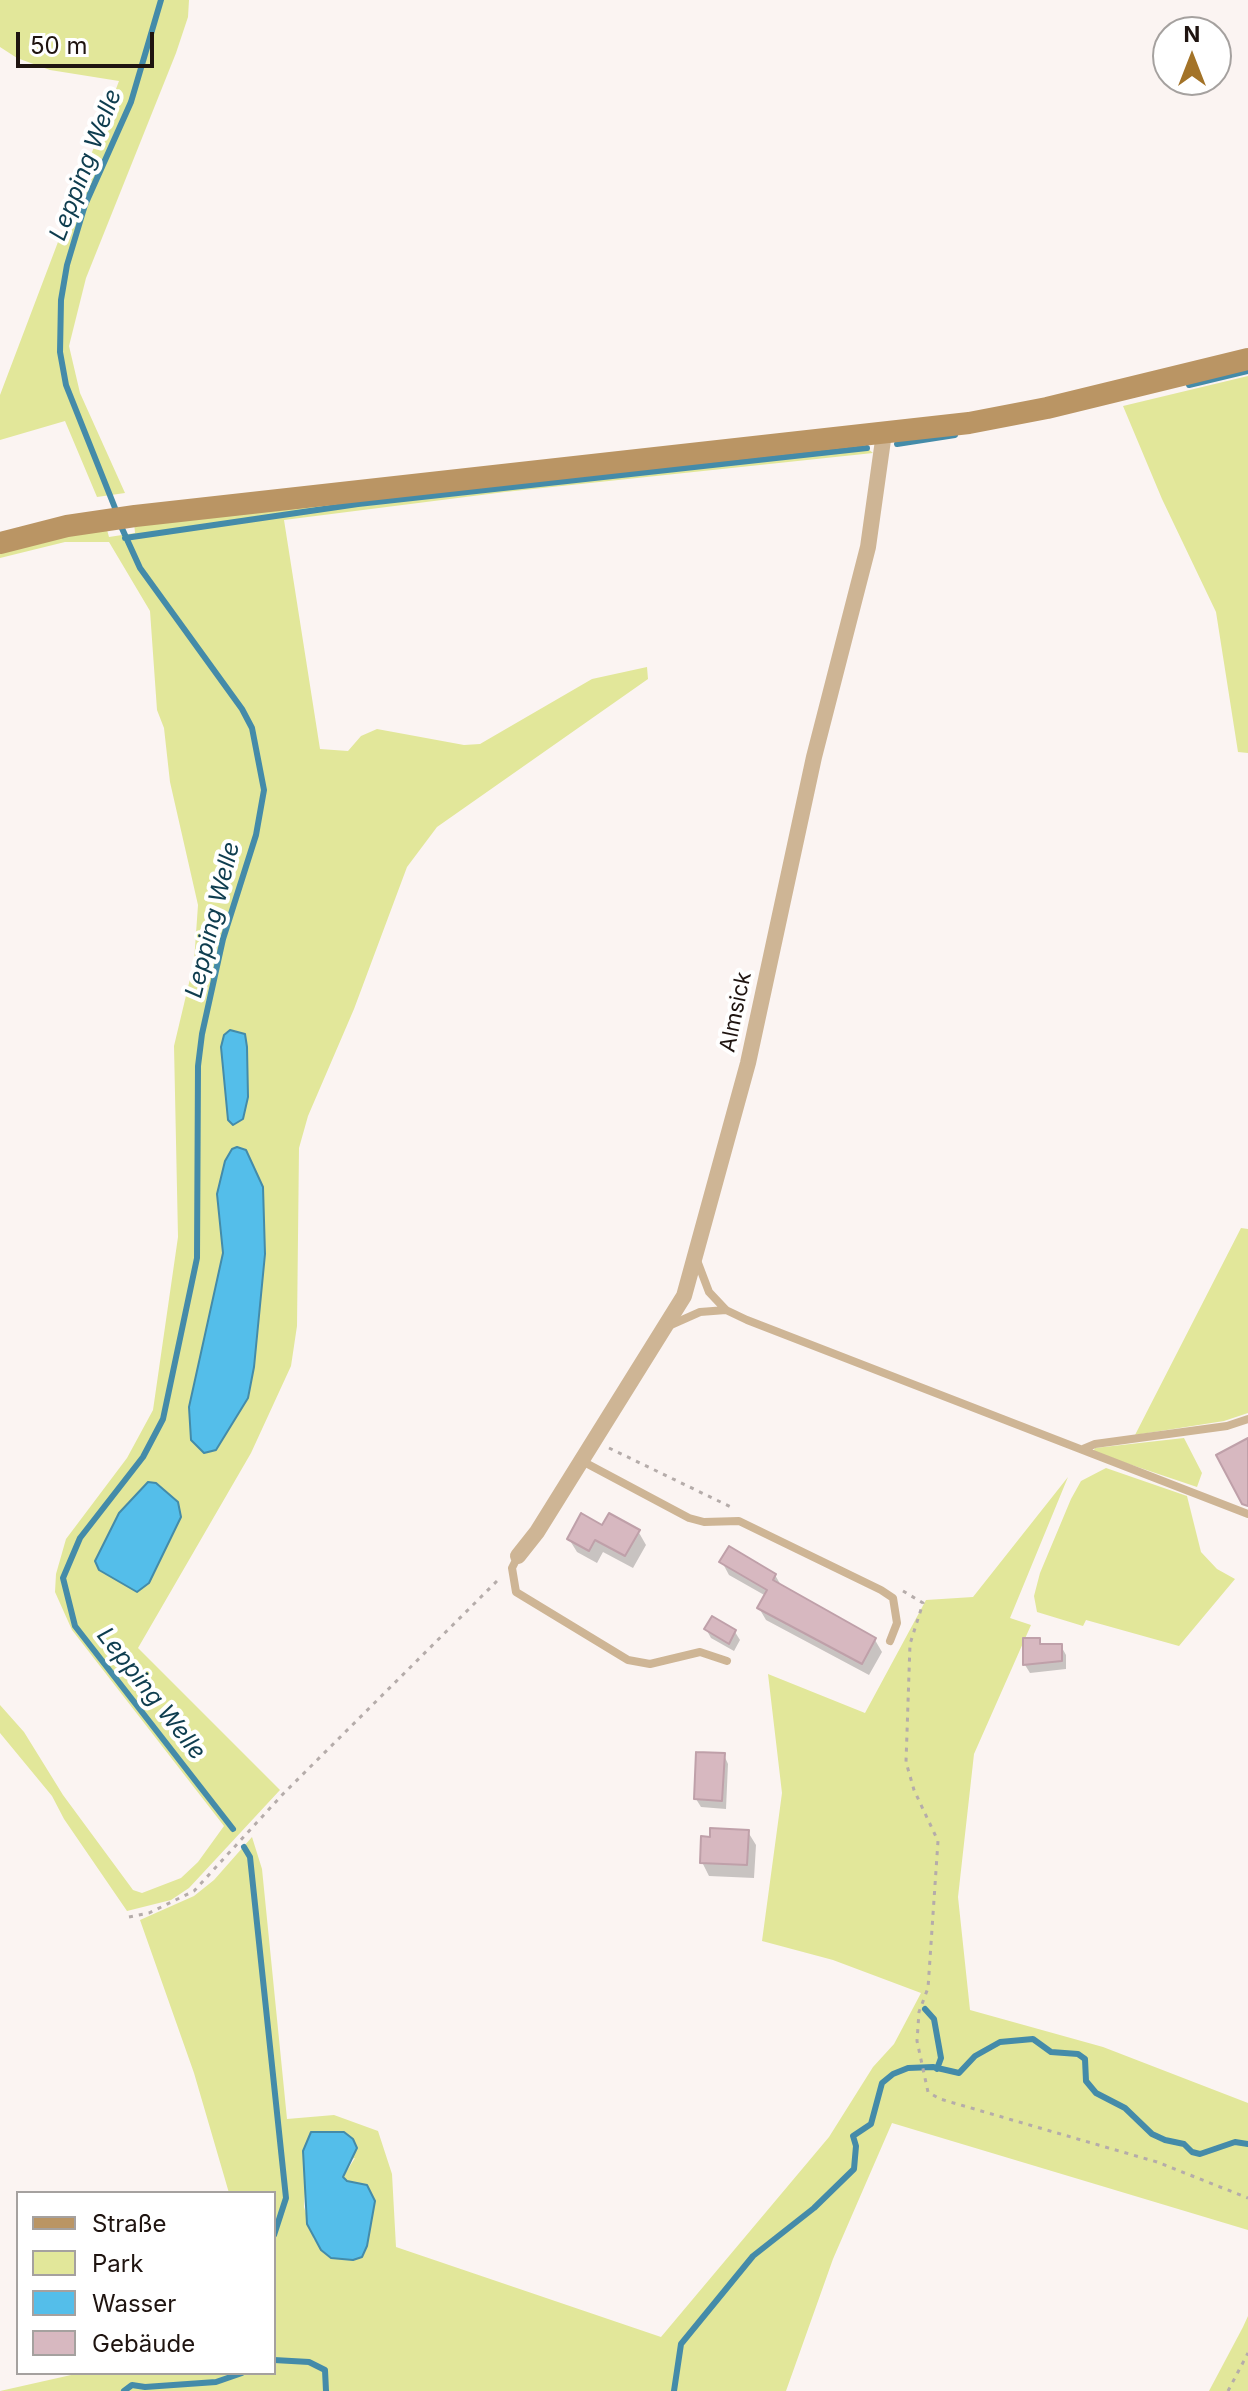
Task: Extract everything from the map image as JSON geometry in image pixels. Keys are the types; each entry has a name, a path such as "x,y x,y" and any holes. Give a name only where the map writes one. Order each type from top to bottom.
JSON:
{"street":[{"path":"0,543 135,516 969,423 1047,408 1248,359"},
{"name":"Almsick","path":"515,1562 666,1329 684,1296 748,1063 827,702 868,547 884,433"}],"lane":[{"path":"697,1254 699,1273 709,1292 726,1310 1248,1514"},
{"path":"666,1329 681,1318 726,1310"},
{"path":"1082,1450 1095,1444 1227,1426 1248,1419"},
{"path":"582,1461 689,1518 704,1522 739,1521 758,1528 881,1590 893,1598 897,1623 890,1641"},
{"path":"515,1562 516,1592 526,1601 628,1660 650,1664 700,1652 727,1661"}],"path":[{"path":"594,1441 733,1508"},
{"path":"129,1917 149,1913 194,1891 305,1771 515,1562"},
{"path":"894,1587 923,1603 910,1644 906,1762 914,1790 938,1841 928,1988 919,2012 917,2041 928,2092 940,2099 1157,2162 1248,2198"},
{"path":"1228,2391 1248,2353"}],"green space":[{"path":"0,0 189,0 188,17 176,53 86,278 69,346 80,393 125,493 97,497 65,421 0,440 0,395 119,81 50,70 17,58 0,47"},
{"path":"1248,376 1248,753 1238,752 1216,612 1162,499 1123,406"},
{"path":"861,443 873,453 505,492 284,520 320,749 348,751 361,736 377,729 464,745 480,744 592,679 647,667 648,679 437,827 407,867 354,1009 308,1116 299,1148 297,1326 291,1366 251,1453 138,1648 280,1790 189,1888 171,1900 127,1911 64,1819 52,1796 0,1733 0,1705 24,1732 63,1795 133,1890 142,1893 181,1878 198,1862 224,1826 72,1630 55,1592 56,1574 66,1539 127,1458 153,1410 178,1237 174,1046 194,962 198,905 170,782 164,728 157,710 150,611 109,542 65,542 0,558 0,548 106,526 109,537 135,533 134,522","holes":["230,1030 245,1034 234,1125 228,1120 221,1047 224,1035","237,1147 246,1150 263,1187 265,1254 254,1367 214,1292 223,1253 217,1193"]},
{"path":"1241,1228 1248,1229 1248,1413 1224,1421 1135,1435"},
{"path":"1184,1438 1202,1473 1197,1487 1093,1452 1095,1448"},
{"path":"1106,1468 1187,1496 1201,1552 1217,1569 1235,1579 1179,1646 1086,1620 1083,1626 1037,1612 1034,1596 1040,1573 1071,1499 1081,1481"},
{"path":"1068,1477 1010,1618 1031,1625 974,1754 958,1897 970,2010 1103,2047 1248,2103 1248,2230 892,2123 833,2259 786,2391 0,2391 71,2375 276,2375 276,2191 228,2191 194,2073 140,1920 194,1896 214,1880 252,1837 262,1869 287,2119 334,2115 378,2131 392,2174 396,2247 661,2337 829,2137 873,2067 894,2044 921,1993 833,1960 762,1941 782,1793 768,1674 865,1713 926,1600 973,1597","holes":["355,2158 343,2177 346,2181 367,2185 375,2201 367,2246 314,2240 304,2207 306,2174"]},
{"path":"1248,2316 1248,2391 1209,2391 1243,2327"}],"water":[{"path":"230,1030 245,1034 247,1047 248,1097 243,1119 233,1125 228,1120 221,1047 224,1035"},
{"path":"232,1149 246,1150 263,1187 265,1254 254,1367 248,1398 216,1450 204,1453 191,1440 189,1407 223,1253 217,1194 225,1161"},
{"path":"148,1482 156,1483 178,1502 181,1517 149,1583 137,1592 99,1570 95,1561 119,1513"},
{"path":"311,2132 344,2132 353,2139 357,2148 343,2177 347,2181 367,2185 375,2201 362,2257 353,2260 331,2258 321,2250 307,2224 303,2151"}],"building":[{"path":"1248,1438 1248,1506 1242,1504 1216,1455"},
{"path":"581,1513 602,1525 609,1513 640,1530 625,1556 595,1540 589,1551 567,1539"},
{"path":"729,1546 776,1574 773,1580 876,1638 862,1664 757,1608 767,1590 719,1562"},
{"path":"712,1616 736,1630 729,1644 704,1629"},
{"path":"1023,1638 1040,1638 1040,1644 1062,1644 1062,1661 1023,1665"},
{"path":"696,1752 725,1753 722,1801 694,1799"},
{"path":"710,1828 749,1830 747,1865 700,1863 701,1836 710,1837"}],"waterway":[{"name":"Lepping Welle","path":"117,513 66,385 60,352 61,300 67,265 85,205 131,102 161,0"},
{"path":"1189,385 1248,371"},
{"path":"897,444 955,435"},
{"path":"125,538 358,504 867,448"},
{"name":"Lepping Welle","path":"120,524 140,568 242,709 252,728 264,790 256,835 223,939 202,1034 198,1066 197,1258 163,1419 143,1457 80,1538 63,1578 75,1626 233,1829"},
{"name":"Lepping Welle","path":"244,1847 250,1857 286,2198 276,2229"},
{"path":"925,2009 934,2019 941,2058 937,2069"},
{"path":"674,2391 681,2344 753,2256 814,2208 854,2169 856,2146 853,2136 871,2124 882,2083 893,2074 908,2068 933,2067 959,2073 975,2056 1000,2042 1033,2039 1051,2052 1078,2054 1085,2059 1086,2081 1096,2093 1125,2108 1152,2134 1184,2144 1192,2152 1200,2154 1235,2142 1248,2144"},
{"path":"276,2360 309,2362 325,2370 326,2391"},
{"name":"Lepping Welle","path":"124,2391 132,2385 145,2387 216,2382 236,2375"}]}
